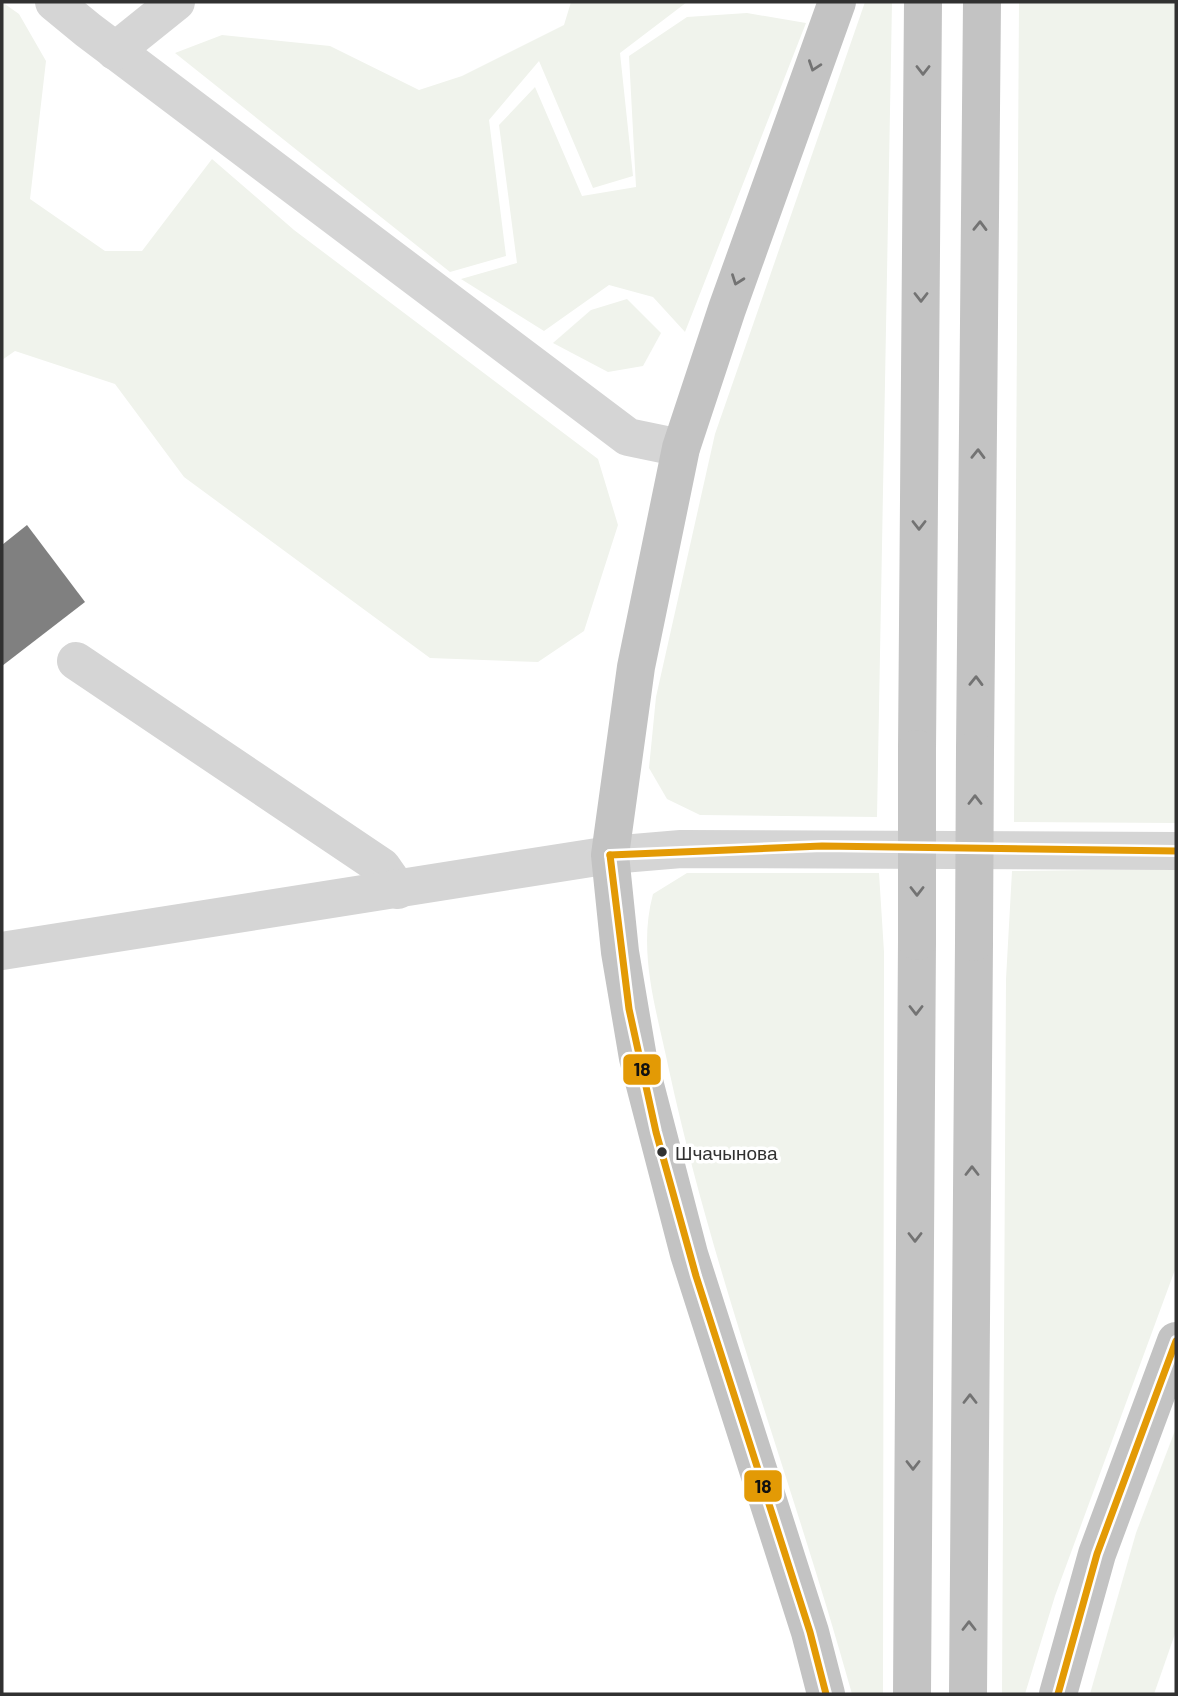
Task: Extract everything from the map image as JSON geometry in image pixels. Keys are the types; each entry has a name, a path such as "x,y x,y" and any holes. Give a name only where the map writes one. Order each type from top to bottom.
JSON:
{"highway":[{"path":"825,1694 810,1632 689,1254 638,1058 620,952 610,855 636,667 681,448 727,309 837,2"},
{"path":"912,1694 923,2"},
{"path":"968,1694 982,2"},
{"path":"1058,1694 1097,1554 1176,1341"}],"street":[{"path":"54,2 114,51 628,436 681,448"},
{"path":"114,51 176,2"},
{"path":"76,661 382,867 398,890"},
{"path":"2,951 610,855 681,849 791,847 1176,851"}],"shaded area":[{"path":"2,2 19,14 46,61 30,199 105,251 142,251 212,159 294,230 598,459 618,525 584,631 538,662 430,658 184,477 115,384 15,351 2,360"},
{"path":"571,2 687,2 620,53 633,176 593,188 539,61 489,120 506,256 450,272 175,53 222,35 330,46 419,90 462,76 564,25"},
{"path":"865,2 892,2 877,817 700,815 667,799 649,768 656,697 715,434"},
{"path":"1019,2 1176,2 1176,823 1014,822"},
{"path":"747,13 806,23 685,332 653,297 609,285 544,331 461,279 517,263 499,125 535,87 582,196 636,187 629,56 687,17"},
{"path":"627,299 661,333 643,366 608,372 553,343 591,310"},
{"path":"1176,869 1176,1267 1055,1596 1025,1694 1002,1694 1006,979 1012,871"},
{"path":"687,873 879,873 884,952 883,1694 852,1694 709,1228 669,1070 650,982 647,938 649,916 653,894"},
{"path":"1176,1428 1176,1631 1154,1694 1090,1694 1136,1533"}],"building":[{"path":"27,525 85,602 2,666 2,545"}],"transit line":[{"name":"18","path":"610,855 822,846 1176,851"},
{"name":"18","path":"610,855 629,1009 656,1132 696,1276 810,1632 826,1694"},
{"name":"18","path":"1058,1694 1097,1554 1176,1341"}],"place":[{"name":"Шчачынова","path":"662,1152"}]}
